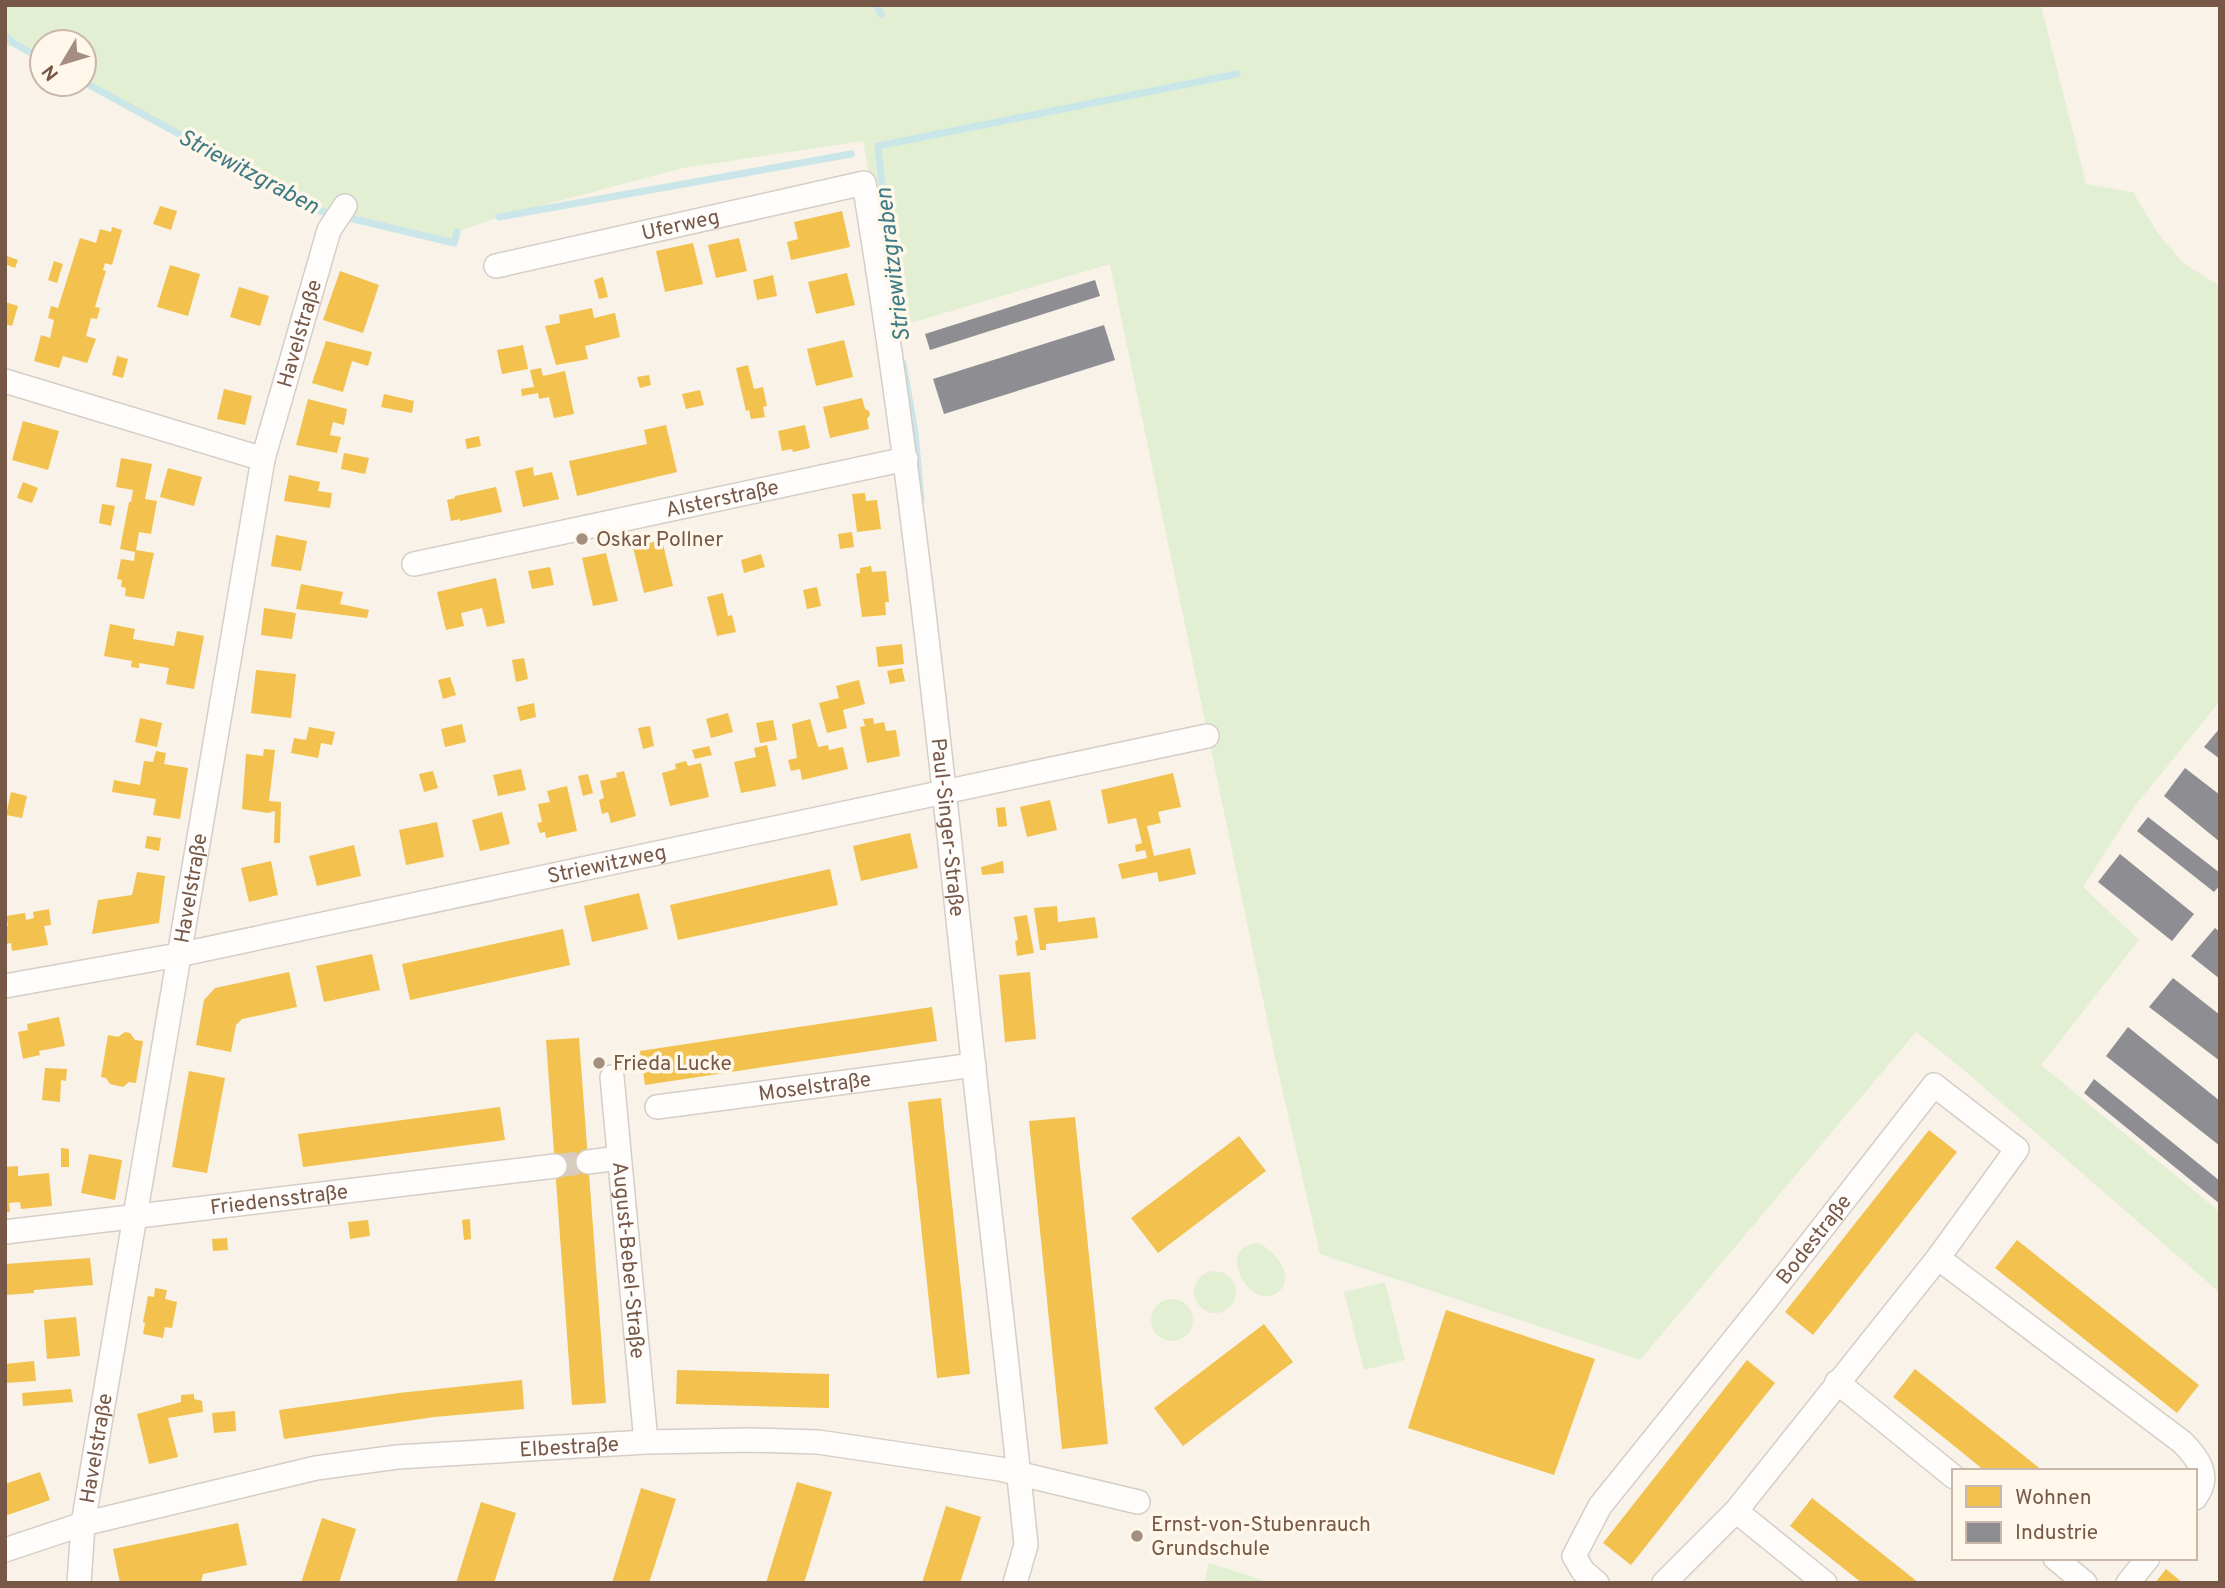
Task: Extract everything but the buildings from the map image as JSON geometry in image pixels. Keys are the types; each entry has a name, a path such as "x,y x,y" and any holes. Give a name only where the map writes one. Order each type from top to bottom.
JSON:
{"street":[{"name":"Uferweg","path":"496,266 864,183"},
{"name":"Paul-Singer-Straße","path":"864,183 906,459 1026,1545 1014,1583"},
{"name":"Havelstraße","path":"79,1583 83,1524 263,459 329,230 345,206"},
{"path":"5,381 263,459"},
{"name":"Alsterstraße","path":"414,564 906,459"},
{"name":"Striewitzweg","path":"5,986 178,955 1207,736"},
{"name":"Moselstraße","path":"657,1107 974,1065"},
{"name":"August-Bebel-Straße","path":"612,1077 646,1442"},
{"name":"Bodestraße","path":"1597,1583 1583,1570 1574,1556 1600,1506 1934,1085 2017,1149 1938,1258 1736,1511 1664,1583"},
{"path":"588,1162 619,1158"},
{"name":"Friedensstraße","path":"5,1232 555,1166"},
{"path":"1938,1258 2182,1442 2203,1469 2198,1493"},
{"path":"1837,1382 1952,1474"},
{"name":"Elbestraße","path":"5,1550 83,1524 316,1468 410,1456 646,1442 818,1442 933,1457 1138,1502"},
{"path":"1736,1511 1825,1583"},
{"path":"2057,1560 2085,1583"},
{"path":"2128,1583 2146,1560"}],"green space":[{"path":"5,5 2041,5 2086,184 2133,192 2157,232 2183,263 2220,286 2220,701 2135,806 2083,887 2139,940 2041,1065 2220,1212 2220,1293 1958,1065 1916,1032 1640,1360 1320,1254 1276,1062 1110,264 897,327 863,141 683,168 499,217 457,232 454,243 320,211 98,90 98,28 28,28 28,51 15,44 5,47"},
{"path":"1257,1243 1276,1257 1284,1272 1283,1287 1277,1293 1267,1296 1257,1294 1248,1287 1237,1266 1238,1255 1244,1247"},
{"path":"1215,1271 1230,1277 1236,1292 1230,1307 1215,1313 1200,1307 1194,1292 1200,1277"},
{"path":"1385,1282 1405,1360 1364,1370 1344,1292"},
{"path":"1172,1299 1187,1305 1193,1320 1187,1335 1172,1341 1157,1335 1151,1320 1157,1305"},
{"path":"1209,1563 1272,1583 1204,1583"}],"waterway":[{"path":"876,5 881,14"},
{"name":"Striewitzgraben","path":"5,36 28,51"},
{"name":"Striewitzgraben","path":"895,310 878,146 1237,74"},
{"name":"Striewitzgraben","path":"98,90 320,211 454,243 457,232"},
{"name":"Striewitzgraben","path":"499,217 851,154"},
{"name":"Striewitzgraben","path":"903,363 915,433 921,500"}],"tunnel":[{"path":"555,1166 588,1162"}],"place":[{"name":"Oskar Pollner","path":"582,539"},
{"name":"Frieda Lucke","path":"599,1063"},
{"name":"Ernst-von-Stubenrauch Grundschule","path":"1137,1536"}]}
